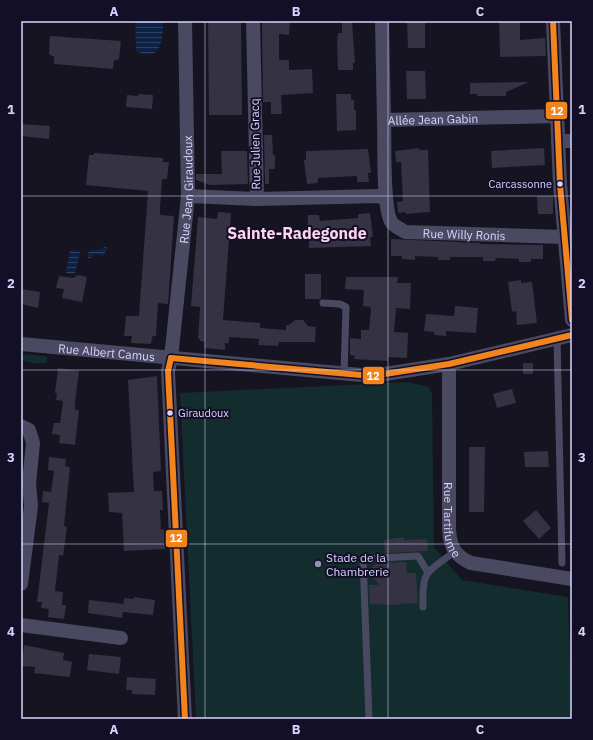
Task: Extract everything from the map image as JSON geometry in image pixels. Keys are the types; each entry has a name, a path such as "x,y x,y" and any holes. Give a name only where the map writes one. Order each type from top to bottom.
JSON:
{"street":[{"name":"Rue Jean Giraudoux","path":"185,21 188,196 171,358 168,371 185,719"},
{"name":"Rue Julien Gracq","path":"188,196 256,198 253,21"},
{"name":"Allée Jean Gabin","path":"382,21 384,120 556,116"},
{"path":"553,21 556,116 564,237 572,320"},
{"name":"Rue Willy Ronis","path":"384,120 386,199 392,224 405,232 564,237"},
{"path":"558,141 572,141"},
{"path":"256,198 378,196 386,199"},
{"name":"Rue Albert Camus","path":"21,344 372,376 449,364 572,335"},
{"name":"Rue Tartifume","path":"449,364 449,530 450,542 454,552 462,559 471,563 572,579"},
{"path":"21,426 29,430 33,443 29,483 31,506 21,584"},
{"path":"21,625 121,638"}],"lane":[{"path":"323,303 340,304 346,307 344,374"},
{"path":"557,338 562,563"},
{"path":"423,607 422,588 427,571 454,552"},
{"path":"369,719 363,559 418,556 427,571"}],"green space":[{"path":"23,354 45,356 47,357 47,362 26,362 21,359"},
{"name":"Stade de la Chambrerie","path":"407,382 429,387 432,394 434,547 462,580 568,597 572,719 196,719 180,393"}],"water":[{"path":"135,21 163,21 161,42 156,51 152,54 147,55 136,50"},
{"path":"105,247 108,248 103,256 97,254 88,258 87,254 90,250"},
{"path":"70,250 80,252 75,274 66,273"}],"building":[{"path":"208,21 241,21 242,115 209,115"},
{"path":"270,21 290,21 289,35 279,34 279,60 289,60 289,70 312,69 313,93 281,95 282,114 271,114 271,102 263,102 262,22 269,23"},
{"path":"342,21 352,21 355,63 353,63 353,70 338,70 337,44 338,33 342,33"},
{"path":"407,21 425,21 425,48 408,48"},
{"path":"499,21 520,21 520,40 545,38 546,56 500,57"},
{"path":"50,36 121,41 119,59 114,61 113,69 54,64 54,57 49,54"},
{"path":"406,71 425,71 426,99 407,99"},
{"path":"529,82 506,92 506,96 477,96 477,94 470,94 470,83"},
{"path":"138,94 153,95 152,109 126,107 127,95 138,96"},
{"path":"336,94 351,94 351,100 354,100 354,110 356,110 356,130 337,131"},
{"path":"21,124 50,126 49,139 21,136"},
{"path":"264,135 272,135 273,155 275,155 275,169 269,169 269,184 265,184"},
{"path":"419,148 419,150 428,150 430,212 406,214 406,212 398,213 397,202 403,201 401,162 396,162 395,151"},
{"path":"544,148 545,165 492,168 491,151"},
{"path":"368,149 371,173 368,173 369,182 357,182 357,176 318,178 318,183 307,184 304,160 306,160 306,151"},
{"path":"221,151 247,151 248,184 210,185 196,180 196,174 222,174"},
{"path":"94,153 163,158 163,162 169,162 167,179 162,179 160,208 160,215 174,216 168,304 158,303 156,336 153,336 151,344 131,343 132,336 124,336 126,316 139,316 148,191 86,185 89,155 94,155"},
{"path":"537,196 553,196 553,214 538,214"},
{"path":"218,212 231,213 223,320 260,323 260,328 286,330 286,325 289,325 295,320 303,320 308,326 316,327 315,342 279,342 278,346 258,345 259,339 229,337 229,343 225,343 225,350 204,348 205,342 198,339 200,307 191,306 198,217 217,219"},
{"path":"370,213 373,237 370,237 371,246 309,248 309,239 307,239 308,215 319,215 320,221 358,218 358,214"},
{"path":"391,239 480,244 543,245 543,259 531,259 531,262 519,262 519,259 496,258 495,261 483,261 483,257 450,257 450,260 438,260 438,257 415,256 415,260 402,259 402,256 391,256"},
{"path":"305,274 321,274 320,299 305,299"},
{"path":"78,275 87,277 82,302 62,298 64,289 56,288 59,276 73,278"},
{"path":"346,277 398,277 397,283 411,283 410,309 396,308 394,332 408,333 407,358 388,357 388,361 354,359 355,356 350,355 350,338 361,339 361,330 369,330 371,310 370,307 363,306 364,290 345,289"},
{"path":"521,280 521,283 532,282 537,323 517,325 516,311 512,312 508,282"},
{"path":"21,289 40,292 38,308 21,304"},
{"path":"455,306 478,308 476,333 446,331 446,336 434,335 434,332 424,331 426,314 454,316"},
{"path":"523,363 533,363 533,374 523,374"},
{"path":"58,368 79,371 75,402 75,410 79,410 75,445 59,443 60,435 52,434 54,423 60,423 63,401 56,400 57,393 55,393"},
{"path":"157,376 161,471 153,472 154,491 162,491 163,510 160,510 161,530 164,529 165,549 124,551 122,513 109,512 108,493 134,492 128,380"},
{"path":"512,389 516,403 497,408 493,394"},
{"path":"469,447 485,447 484,512 469,512"},
{"path":"548,451 549,467 525,467 524,452"},
{"path":"49,457 66,459 65,466 70,467 64,526 67,527 63,556 59,555 55,591 63,592 62,605 66,605 64,619 48,617 49,609 41,608 42,602 37,602 49,503 42,502 43,491 51,492 54,471 48,470"},
{"path":"536,510 551,528 539,539 523,521"},
{"path":"404,537 404,540 427,539 428,551 385,553 384,540"},
{"path":"406,562 407,573 416,573 418,603 398,605 370,604 369,585 379,585 368,570 377,563"},
{"path":"134,597 155,600 153,615 123,612 124,598 134,599"},
{"path":"89,600 124,604 122,618 88,613"},
{"path":"24,645 64,653 63,660 72,662 70,677 34,673 35,667 21,666 21,654 23,655"},
{"path":"89,654 121,657 119,674 87,670"},
{"path":"127,677 156,679 155,695 132,694 132,690 126,690"}],"transit line":[{"name":"12","path":"553,21 560,184 572,320"},
{"name":"12","path":"171,358 372,376 449,364 572,335"},
{"name":"12","path":"171,358 168,371 185,719"}],"place":[{"name":"Carcassonne","path":"560,184"},
{"name":"Giraudoux","path":"170,413"},
{"name":"Stade de la Chambrerie","path":"318,564"}],"district":[{"name":"Sainte-Radegonde","path":"297,233"}]}
